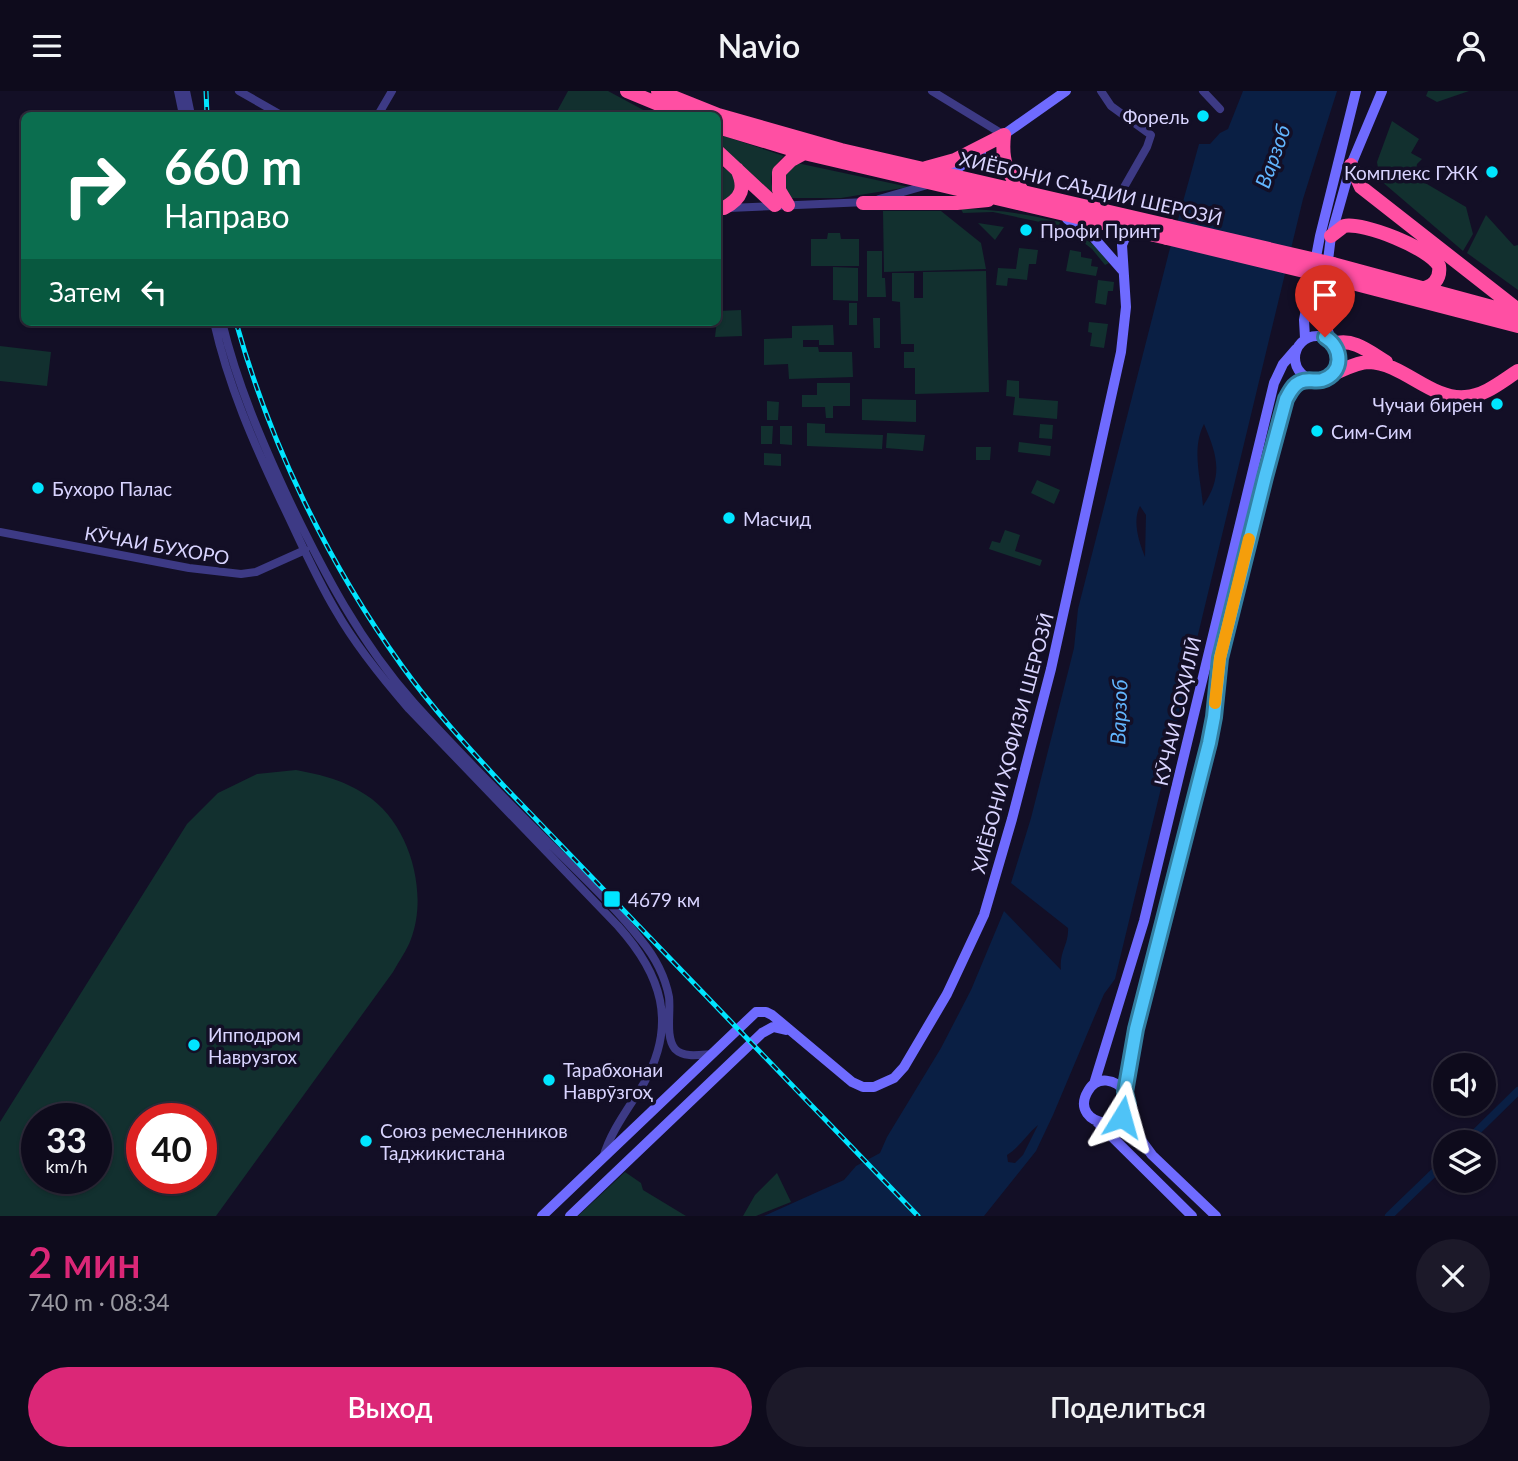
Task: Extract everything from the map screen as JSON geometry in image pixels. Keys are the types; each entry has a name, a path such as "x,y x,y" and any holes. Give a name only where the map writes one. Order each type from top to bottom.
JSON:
{"highway":[{"name":"ХИЁБОНИ САЪДИИ ШЕРОЗӢ","path":"627,91 708,112"},
{"name":"ХИЁБОНИ САЪДИИ ШЕРОЗӢ","path":"655,97 680,112"},
{"path":"655,97 668,112"},
{"name":"ХИЁБОНИ САЪДИИ ШЕРОЗӢ","path":"721,116 779,134 1024,193 1056,206 1137,231 1169,232"},
{"name":"ХИЁБОНИ САЪДИИ ШЕРОЗӢ","path":"721,128 804,153 999,199 1056,206 1169,232 1515,319"},
{"path":"921,169 955,160 1004,135"},
{"path":"1004,135 1002,156 1009,175 1024,193"},
{"path":"782,205 779,172 791,160 804,153"},
{"path":"721,155 782,205"},
{"path":"1351,165 1361,187 1515,319 1518,337"},
{"path":"721,208 734,202 742,193 743,183 736,168"},
{"path":"863,203 957,203 999,199"},
{"path":"1331,236 1344,226 1368,228 1431,256 1440,266 1438,277 1428,288 1419,289"},
{"name":"ХИЁБОНИ САЪДИИ ШЕРОЗӢ","path":"1331,271 1419,289 1515,319"},
{"path":"1333,342 1354,343 1401,373 1446,395 1463,398 1480,395 1518,371"},
{"path":"1333,374 1367,362 1401,373"}],"main road":[{"path":"1306,338 1304,320 1320,236 1356,91"},
{"path":"933,183 949,176 1062,92"},
{"path":"1333,342 1319,335 1306,338 1296,349 1294,361 1298,372 1317,381 1333,374 1339,363 1339,356 1324,317 1323,301 1331,236 1351,165 1378,94"},
{"path":"1056,206 1094,238 1123,271"},
{"name":"ХИЁБОНИ ҲОФИЗИ ШЕРОЗӢ","path":"542,1216 756,1012 772,1015 852,1082 863,1087 883,1085 894,1078 928,1030 965,959 984,915 1012,819 1062,620 1125,328 1126,287 1122,245 1125,238 1137,231"},
{"name":"КӮЧАИ СОҲИЛӢ","path":"1192,1216 1097,1122 1085,1104 1088,1091 1094,1084 1144,921 1274,383 1283,364 1296,349"},
{"name":"КӮЧАИ СОҲИЛӢ","path":"1216,1216 1152,1155 1127,1109 1125,1092 1136,1029 1209,743 1220,658 1265,477 1286,399 1298,382 1308,379"},
{"path":"1144,921 1163,925"},
{"path":"570,1216 762,1033 777,1026 789,1031"},
{"path":"1094,1084 1111,1081 1125,1092"},
{"path":"1097,1122 1115,1122 1127,1109"},
{"path":"601,1160 613,1176"}],"street":[{"path":"178,91 182,112"},
{"path":"186,91 190,112"},
{"path":"239,91 276,112"},
{"path":"380,112 392,91"},
{"path":"932,91 1004,135"},
{"path":"1101,91 1111,106 1151,135 1123,189"},
{"path":"1203,91 1220,109"},
{"path":"721,208 863,203 933,183"},
{"path":"215,326 247,426 335,610 378,673 416,718 629,926 656,962 669,998 670,1035 674,1047 685,1054 711,1054"},
{"path":"223,326 237,377 259,434 311,547 342,605 403,691 502,801"},
{"name":"КӮЧАИ БУХОРО","path":"0,532 189,568 241,574 256,572 305,550"},
{"path":"581,881 646,961 655,978 662,1009 661,1033 652,1067 610,1138 601,1160"}],"green space":[{"path":"568,91 608,91 647,112 557,112"},
{"path":"1428,91 1469,91 1437,102 1426,96"},
{"path":"1392,121 1419,139 1411,153 1422,159 1417,164 1415,177 1466,207 1473,234 1463,251 1380,180 1377,162"},
{"path":"721,135 784,156 772,174 775,195 721,149"},
{"path":"797,163 909,187 841,198 791,198 786,195 783,174"},
{"path":"721,167 732,174 738,190 721,203"},
{"path":"961,209 1011,213 1060,222 1059,226 993,212 963,213"},
{"path":"883,211 941,211 981,243 986,269 884,272"},
{"path":"1486,215 1514,246 1518,245 1518,290 1467,253"},
{"path":"978,223 1004,227 995,240"},
{"path":"1067,225 1095,246 1109,263 1105,265 1092,249 1066,229"},
{"path":"828,233 840,233 841,239 859,239 859,266 811,266 811,239 827,239"},
{"path":"1019,248 1038,250 1036,264 1029,264 1027,280 1008,278 1007,286 996,285 998,268 1016,269"},
{"path":"1070,250 1081,252 1081,257 1092,259 1091,266 1098,267 1096,276 1066,271"},
{"path":"867,251 882,251 882,278 885,278 886,297 867,297"},
{"path":"833,267 858,268 858,301 833,300"},
{"path":"986,271 989,392 915,394 915,368 904,368 904,352 914,352 914,344 901,344 900,302 892,301 892,273 914,273 914,298 923,298 923,272"},
{"path":"1098,280 1114,282 1113,291 1108,291 1106,305 1095,303"},
{"path":"849,303 857,303 857,325 849,325"},
{"path":"741,310 742,336 715,337 716,326 721,326 721,311"},
{"path":"873,318 880,318 880,348 874,348"},
{"path":"1089,322 1108,324 1104,348 1090,346 1092,333 1088,332"},
{"path":"833,325 834,345 819,345 819,340 803,340 803,347 818,347 819,352 852,352 853,377 789,379 788,364 764,365 764,339 792,338 792,326"},
{"path":"0,346 51,352 47,386 0,381"},
{"path":"1007,380 1019,381 1019,398 1058,401 1057,419 1013,415 1015,397 1006,396"},
{"path":"817,383 850,383 850,406 833,406 833,418 826,418 825,407 802,407 802,395 817,395"},
{"path":"862,399 916,400 916,422 862,420"},
{"path":"767,401 779,402 778,420 767,420"},
{"path":"807,423 825,424 825,433 883,435 882,449 807,446"},
{"path":"1040,424 1053,425 1052,439 1039,438"},
{"path":"761,426 773,426 772,444 761,444"},
{"path":"780,426 792,426 792,445 780,444"},
{"path":"887,433 925,435 923,451 886,448"},
{"path":"1019,442 1051,446 1050,456 1018,452"},
{"path":"976,447 991,447 990,460 976,460"},
{"path":"764,453 781,454 781,466 764,465"},
{"path":"1037,480 1060,490 1054,504 1031,493"},
{"path":"1005,530 1020,535 1015,551 1042,560 1040,566 989,549 992,541 1000,543"},
{"name":"Ипподром Наврузгох","path":"296,770 349,785 381,807 404,840 416,880 416,920 403,955 216,1216 0,1216 0,1122 187,824 218,793 257,774"},
{"path":"625,1172 641,1183 643,1190 686,1216 578,1216"},
{"path":"777,1173 791,1202 756,1216 743,1216 755,1195"}],"water":[{"name":"Варзоб","path":"1243,91 1337,91 1303,199 1115,979 1104,994 1036,1151 984,1216 764,1216 844,1180 856,1166 880,1153 971,990 1004,911 1061,970 1068,928 1011,883 1031,818 1074,648 1078,609 1199,144 1210,144 1228,129","holes":["1204,424 1215,455 1216,475 1210,495 1203,506 1197,454","1140,506 1146,515 1145,557 1137,531","1038,1125 1023,1155 1015,1163 1008,1162 1007,1155"]}],"waterway":[{"path":"1478,1130 1518,1091"},
{"path":"1389,1216 1433,1174"}],"railway":[{"path":"206,91 207,112"},
{"path":"237,326 266,413 304,501 350,586 414,682 450,727 502,784 918,1216"}],"slow traffic":[{"path":"1215,703 1220,658 1249,539"}],"place":[{"name":"Форель","path":"1203,116"},
{"name":"Комплекс ГЖК","path":"1492,172"},
{"name":"Профи Принт","path":"1026,230"},
{"name":"Чучаи бирен","path":"1497,404"},
{"name":"Сим-Сим","path":"1317,431"},
{"name":"Бухоро Палас","path":"38,488"},
{"name":"Масчид","path":"729,518"},
{"name":"4679 км","path":"612,899"},
{"name":"Ипподром Наврузгох","path":"194,1045"},
{"name":"Тарабхонаи Наврӯзгоҳ","path":"549,1080"},
{"name":"Союз ремесленников Таджикистана","path":"366,1141"}],"route":[{"path":"1122,1117 1128,1105 1125,1092 1136,1029 1209,743 1220,658 1265,477 1286,399 1292,389 1298,382 1325,379 1333,374 1339,363 1338,350 1325,337"}]}
